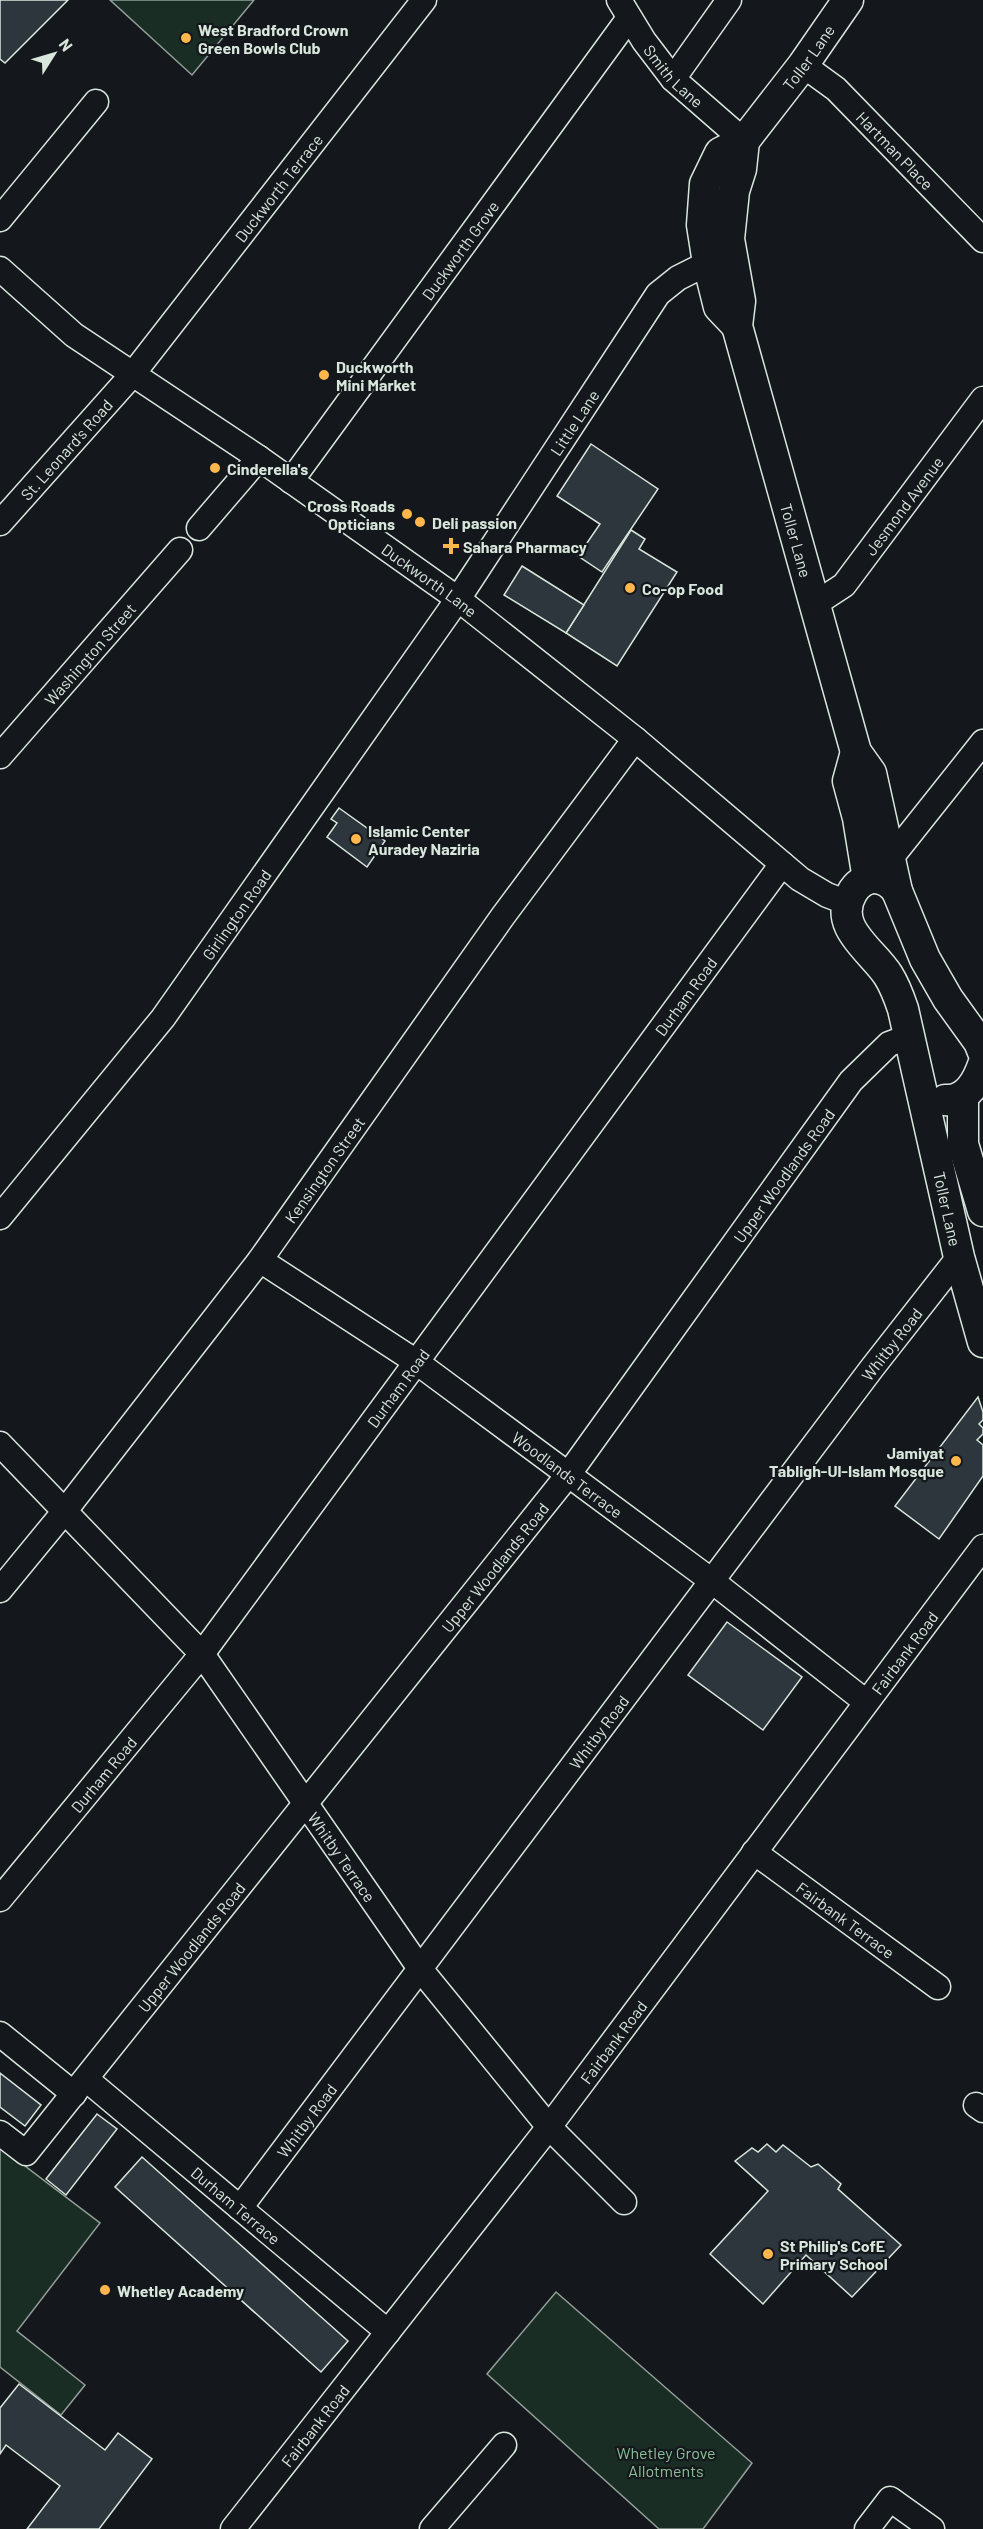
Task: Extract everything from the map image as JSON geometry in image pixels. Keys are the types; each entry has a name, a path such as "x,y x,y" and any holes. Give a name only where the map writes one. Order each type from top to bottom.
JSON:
{"main road":[{"name":"Toller Lane","path":"737,326 719,307 708,263 702,225 705,184 720,153 744,141 803,65 848,0"},
{"name":"Toller Lane","path":"744,141 741,169 730,213 729,239 740,301 737,326 856,752 871,773 897,891 925,959 948,999 979,1042 982,1065 973,1086 963,1096 950,1100 936,1096 917,1074"},
{"path":"708,263 735,279"},
{"path":"856,752 848,781 858,818 868,879"},
{"path":"848,903 855,887 868,879 884,880 897,891"},
{"name":"Toller Lane","path":"848,903 847,916 854,935 888,973 903,1009 917,1074 971,1253 983,1342"},
{"name":"Toller Lane","path":"963,1096 963,1144 983,1211"}],"street":[{"name":"Duckworth Terrace","path":"132,375 424,0"},
{"path":"673,79 729,0"},
{"name":"Smith Lane","path":"624,9 673,79 744,141"},
{"name":"Duckworth Grove","path":"291,481 624,9"},
{"name":"Hartman Place","path":"803,65 836,89 983,240"},
{"path":"0,219 96,102"},
{"name":"Little Lane","path":"459,599 658,294 678,278 708,263"},
{"name":"Duckworth Lane","path":"0,269 74,335 259,458 459,599 635,739 782,864 815,889 848,903"},
{"name":"St. Leonard's Road","path":"0,524 132,375"},
{"name":"Jesmond Avenue","path":"815,604 844,585 983,399"},
{"path":"199,528 259,458"},
{"name":"Washington Street","path":"0,756 180,550"},
{"name":"Girlington Road","path":"0,1218 163,1017 459,599"},
{"name":"Kensington Street","path":"0,1590 64,1512 260,1260 503,916 635,739"},
{"path":"890,859 983,742"},
{"name":"Durham Road","path":"0,1899 202,1654 782,864"},
{"name":"Upper Woodlands Road","path":"0,2133 26,2153 568,1475 851,1081 889,1044 908,1037"},
{"name":"Whitby Road","path":"240,2208 712,1581 971,1253"},
{"name":"Woodlands Terrace","path":"260,1260 415,1361 712,1581 866,1702"},
{"name":"Whitby Terrace","path":"0,1444 202,1654 421,1970 549,2127 624,2202"},
{"name":"Fairbank Road","path":"233,2529 549,2127 983,1547"},
{"name":"Fairbank Terrace","path":"754,1852 938,1987"},
{"name":"Durham Terrace","path":"0,2034 80,2087 240,2208 388,2332"},
{"path":"444,2525 504,2445"},
{"path":"867,2529 890,2499 932,2529"}],"green space":[{"name":"West Bradford Crown Green Bowls Club","path":"110,0 254,0 192,75"},
{"path":"0,2147 100,2223 17,2331 85,2385 61,2415 0,2367"},
{"name":"Whetley Grove Allotments","path":"556,2292 752,2463 703,2529 659,2529 487,2374"}],"building":[{"path":"0,0 68,0 5,63 0,59"},
{"path":"591,444 658,489 602,572 578,556 600,524 557,496"},
{"name":"Co-op Food","path":"631,530 645,539 639,549 677,572 617,666 566,633"},
{"path":"522,566 584,605 566,633 504,595"},
{"name":"Islamic Center Auradey Naziria","path":"339,808 385,841 367,867 327,837 337,823 331,819"},
{"name":"Jamiyat Tabligh-Ul-Islam Mosque","path":"978,1397 983,1412 983,1420 979,1424 983,1428 983,1434 977,1440 983,1445 983,1476 939,1539 895,1506"},
{"path":"727,1622 802,1677 763,1730 688,1675"},
{"path":"0,2073 41,2105 25,2126 0,2107"},
{"path":"97,2114 117,2129 66,2195 46,2179"},
{"path":"767,2144 776,2152 783,2145 811,2167 818,2164 841,2184 838,2189 901,2245 852,2297 806,2255 763,2304 710,2254 768,2191 735,2161 752,2148 758,2152"},
{"path":"142,2157 348,2341 321,2372 115,2187"},
{"path":"19,2384 105,2450 118,2433 152,2459 99,2529 27,2529 60,2486 6,2445 0,2454 0,2408"}],"place":[{"name":"West Bradford Crown Green Bowls Club","path":"186,38"},
{"name":"Duckworth Mini Market","path":"324,375"},
{"name":"Cinderella's","path":"215,468"},
{"name":"Cross Roads Opticians","path":"407,514"},
{"name":"Deli passion","path":"420,522"},
{"name":"Sahara Pharmacy","path":"451,546"},
{"name":"Co-op Food","path":"630,588"},
{"name":"Islamic Center Auradey Naziria","path":"356,839"},
{"name":"Jamiyat Tabligh-Ul-Islam Mosque","path":"956,1461"},
{"name":"St Philip's CofE Primary School","path":"768,2254"},
{"name":"Whetley Academy","path":"105,2290"}]}
